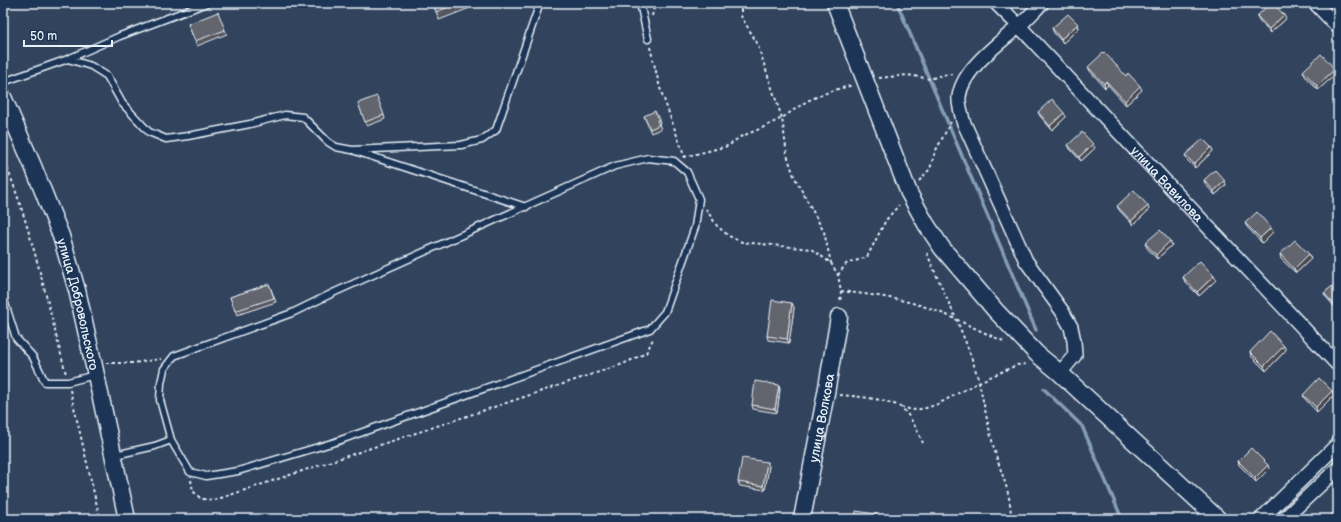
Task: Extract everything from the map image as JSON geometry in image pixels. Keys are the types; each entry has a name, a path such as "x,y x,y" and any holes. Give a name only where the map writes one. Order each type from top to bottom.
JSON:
{"street":[{"path":"835,3 909,193 926,224 942,248 996,311 1054,369 1218,519"},
{"name":"улица Вавилова","path":"996,3 1338,366"},
{"path":"1042,3 968,73 961,85 958,98 963,121 1026,261 1062,311 1071,327 1075,355 1054,369"},
{"path":"1315,3 1338,26"},
{"name":"улица Добровольского","path":"3,97 61,236 77,290 127,519"},
{"name":"улица Волкова","path":"802,519 839,317"},
{"path":"1261,519 1338,444"},
{"path":"1284,519 1338,468"}],"lane":[{"path":"3,82 68,59 120,36 207,3"},
{"path":"352,150 461,145 482,140 496,130 540,3"},
{"path":"640,3 648,39"},
{"path":"68,59 91,66 108,76 122,103 149,132 166,139 250,124 285,115 303,117 332,145 336,147 352,150 526,207"},
{"path":"648,158 674,161 686,172 699,199 695,227 665,312 650,329 335,442 238,471 206,476 190,472 171,440 160,400 164,369 174,356 292,313 335,292 615,166 648,158"},
{"path":"3,297 16,338 33,357 45,382 68,382 96,375"},
{"path":"114,455 155,446 171,440"}],"path":[{"path":"652,17 654,3"},
{"path":"741,3 741,16 757,43 782,118 787,155 794,176 824,232 831,263 838,275 841,291 839,317"},
{"path":"648,39 660,88 687,164"},
{"path":"684,157 728,146 740,137 782,118 807,101 831,91 884,77 908,75 930,79 942,75 968,73"},
{"path":"3,157 20,204 34,252 68,382 100,519"},
{"path":"699,199 717,226 730,236 742,242 811,249 831,263"},
{"path":"926,249 930,263 963,336 978,382 994,450 1008,489 1011,506 1011,519"},
{"path":"841,291 887,298 929,308 955,318 984,334 1010,344"},
{"path":"190,472 193,491 201,499 215,500 623,364 646,354 656,333"},
{"path":"96,375 103,364 108,362 133,364 174,356"},
{"path":"826,393 873,400 913,410 938,404 978,382 1017,365 1054,369"},
{"path":"901,407 916,426 923,443"}],"building":[{"path":"433,3 459,3 436,12"},
{"path":"1271,3 1273,3 1284,15 1269,29 1257,16"},
{"path":"218,12 225,30 195,41 188,24"},
{"path":"1068,14 1078,24 1061,39 1052,28"},
{"path":"1104,52 1126,76 1128,73 1140,86 1125,101 1106,81 1104,84 1088,67"},
{"path":"1321,54 1335,69 1317,86 1303,71"},
{"path":"377,96 384,115 365,122 358,103"},
{"path":"1052,99 1064,113 1050,126 1038,112"},
{"path":"655,111 659,119 657,120 659,125 650,129 644,116"},
{"path":"1082,132 1093,144 1079,157 1068,145"},
{"path":"1203,139 1211,147 1194,164 1185,155"},
{"path":"1215,170 1225,181 1214,191 1204,180"},
{"path":"1134,190 1148,206 1131,221 1117,206"},
{"path":"1257,212 1271,228 1260,238 1245,223"},
{"path":"1160,230 1170,241 1156,255 1145,243"},
{"path":"1295,240 1309,254 1294,269 1280,254"},
{"path":"1200,261 1214,276 1197,292 1183,277"},
{"path":"1338,282 1338,309 1324,293"},
{"path":"269,284 274,298 235,311 230,297"},
{"path":"772,300 792,303 787,339 767,336"},
{"path":"1270,331 1284,346 1264,366 1250,352"},
{"path":"1319,378 1332,391 1316,407 1303,395"},
{"path":"755,381 779,385 775,409 752,405"},
{"path":"1251,448 1268,465 1255,478 1238,461"},
{"path":"742,458 767,462 763,486 738,482"},
{"path":"1338,508 1338,519 1327,519"},
{"path":"856,511 876,514 875,519 855,519"}],"waterway":[{"path":"897,3 1036,330"},
{"path":"1044,389 1082,426 1122,519"}]}
